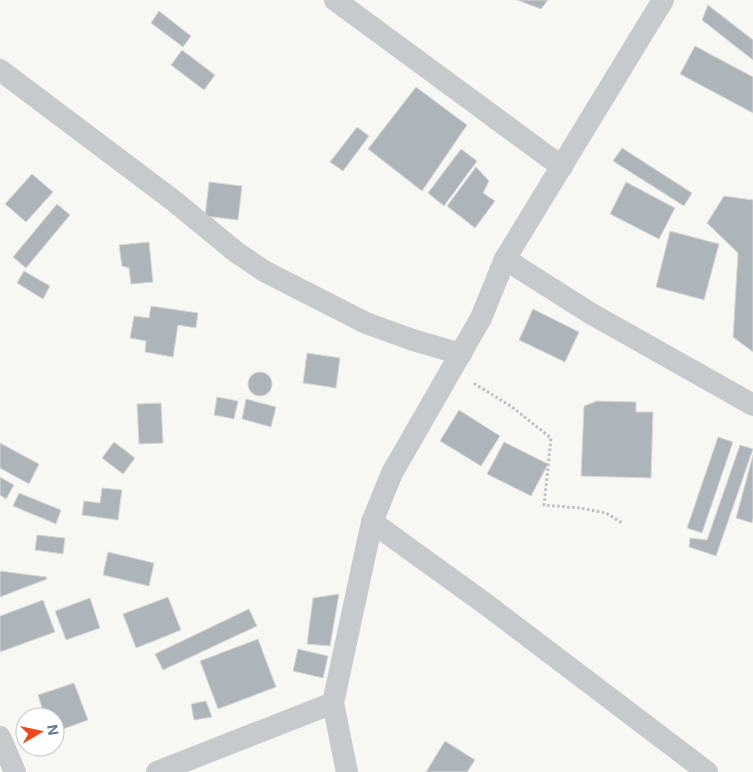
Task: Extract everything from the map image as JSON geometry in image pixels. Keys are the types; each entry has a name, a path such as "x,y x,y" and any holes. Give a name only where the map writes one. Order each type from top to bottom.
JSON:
{"street":[{"path":"335,0 562,166"},
{"path":"347,772 333,703 372,522 392,473 481,318 505,259 662,0"},
{"path":"0,70 174,201 236,252 264,271 366,323 413,340 461,354"},
{"path":"505,259 590,313 753,404"},
{"path":"372,522 487,605 707,772"},
{"path":"157,772 333,703"},
{"path":"0,737 15,772"}],"path":[{"path":"461,354 480,368 474,384 512,407 551,438 544,505 580,508 606,513 622,523"}],"building":[{"path":"517,0 548,0 541,9"},
{"path":"708,5 753,40 753,60 702,20"},
{"path":"159,11 191,36 183,47 151,23"},
{"path":"695,46 753,77 753,113 680,74"},
{"path":"182,50 215,75 204,90 171,65"},
{"path":"416,87 467,125 422,191 368,149"},
{"path":"357,127 369,136 343,171 330,162"},
{"path":"622,148 692,193 684,206 613,161"},
{"path":"461,149 477,161 444,206 428,193"},
{"path":"476,167 489,181 483,193 495,201 475,228 447,206"},
{"path":"32,174 53,192 26,222 5,204"},
{"path":"209,182 242,186 238,220 205,216"},
{"path":"626,182 675,208 659,239 610,214"},
{"path":"724,196 753,200 753,352 733,337 738,253 707,223"},
{"path":"57,204 70,215 26,268 13,257"},
{"path":"670,231 719,244 704,300 656,287"},
{"path":"149,242 153,282 131,284 129,268 122,266 119,245"},
{"path":"24,271 50,286 43,299 17,283"},
{"path":"151,306 198,313 196,328 178,325 173,357 145,352 146,341 130,338 134,316 149,318"},
{"path":"533,309 579,332 565,362 519,340"},
{"path":"307,353 340,358 336,388 303,383"},
{"path":"260,372 268,376 272,384 268,392 260,396 252,392 248,384 252,376"},
{"path":"217,397 238,401 234,419 214,415"},
{"path":"246,399 276,407 271,427 242,419"},
{"path":"597,401 636,402 636,412 653,412 651,478 581,476 584,406"},
{"path":"161,403 163,443 139,444 137,404"},
{"path":"459,410 500,436 481,466 440,441"},
{"path":"718,437 733,442 702,533 687,528"},
{"path":"114,442 135,458 123,474 102,458"},
{"path":"504,442 548,464 531,496 487,474"},
{"path":"0,443 39,464 29,484 0,468"},
{"path":"740,445 753,449 716,556 689,547 690,538 707,540"},
{"path":"753,455 753,518 752,523 736,518"},
{"path":"0,477 14,485 6,499 0,495"},
{"path":"102,488 122,490 118,520 82,515 84,501 100,503"},
{"path":"19,493 61,510 56,524 13,506"},
{"path":"37,535 65,538 63,554 35,550"},
{"path":"108,552 154,563 149,586 103,575"},
{"path":"0,571 46,577 47,579 0,597"},
{"path":"339,594 330,646 307,644 313,598"},
{"path":"168,597 181,630 136,648 123,614"},
{"path":"90,598 100,628 66,640 55,611"},
{"path":"43,600 55,632 0,652 0,616"},
{"path":"249,609 257,626 163,670 155,654"},
{"path":"258,639 276,687 218,709 200,661"},
{"path":"298,649 328,656 323,678 293,671"},
{"path":"74,683 88,720 65,728 65,707 42,707 38,695"},
{"path":"206,701 212,717 194,720 191,704"},
{"path":"445,741 475,760 467,772 426,772"}]}
